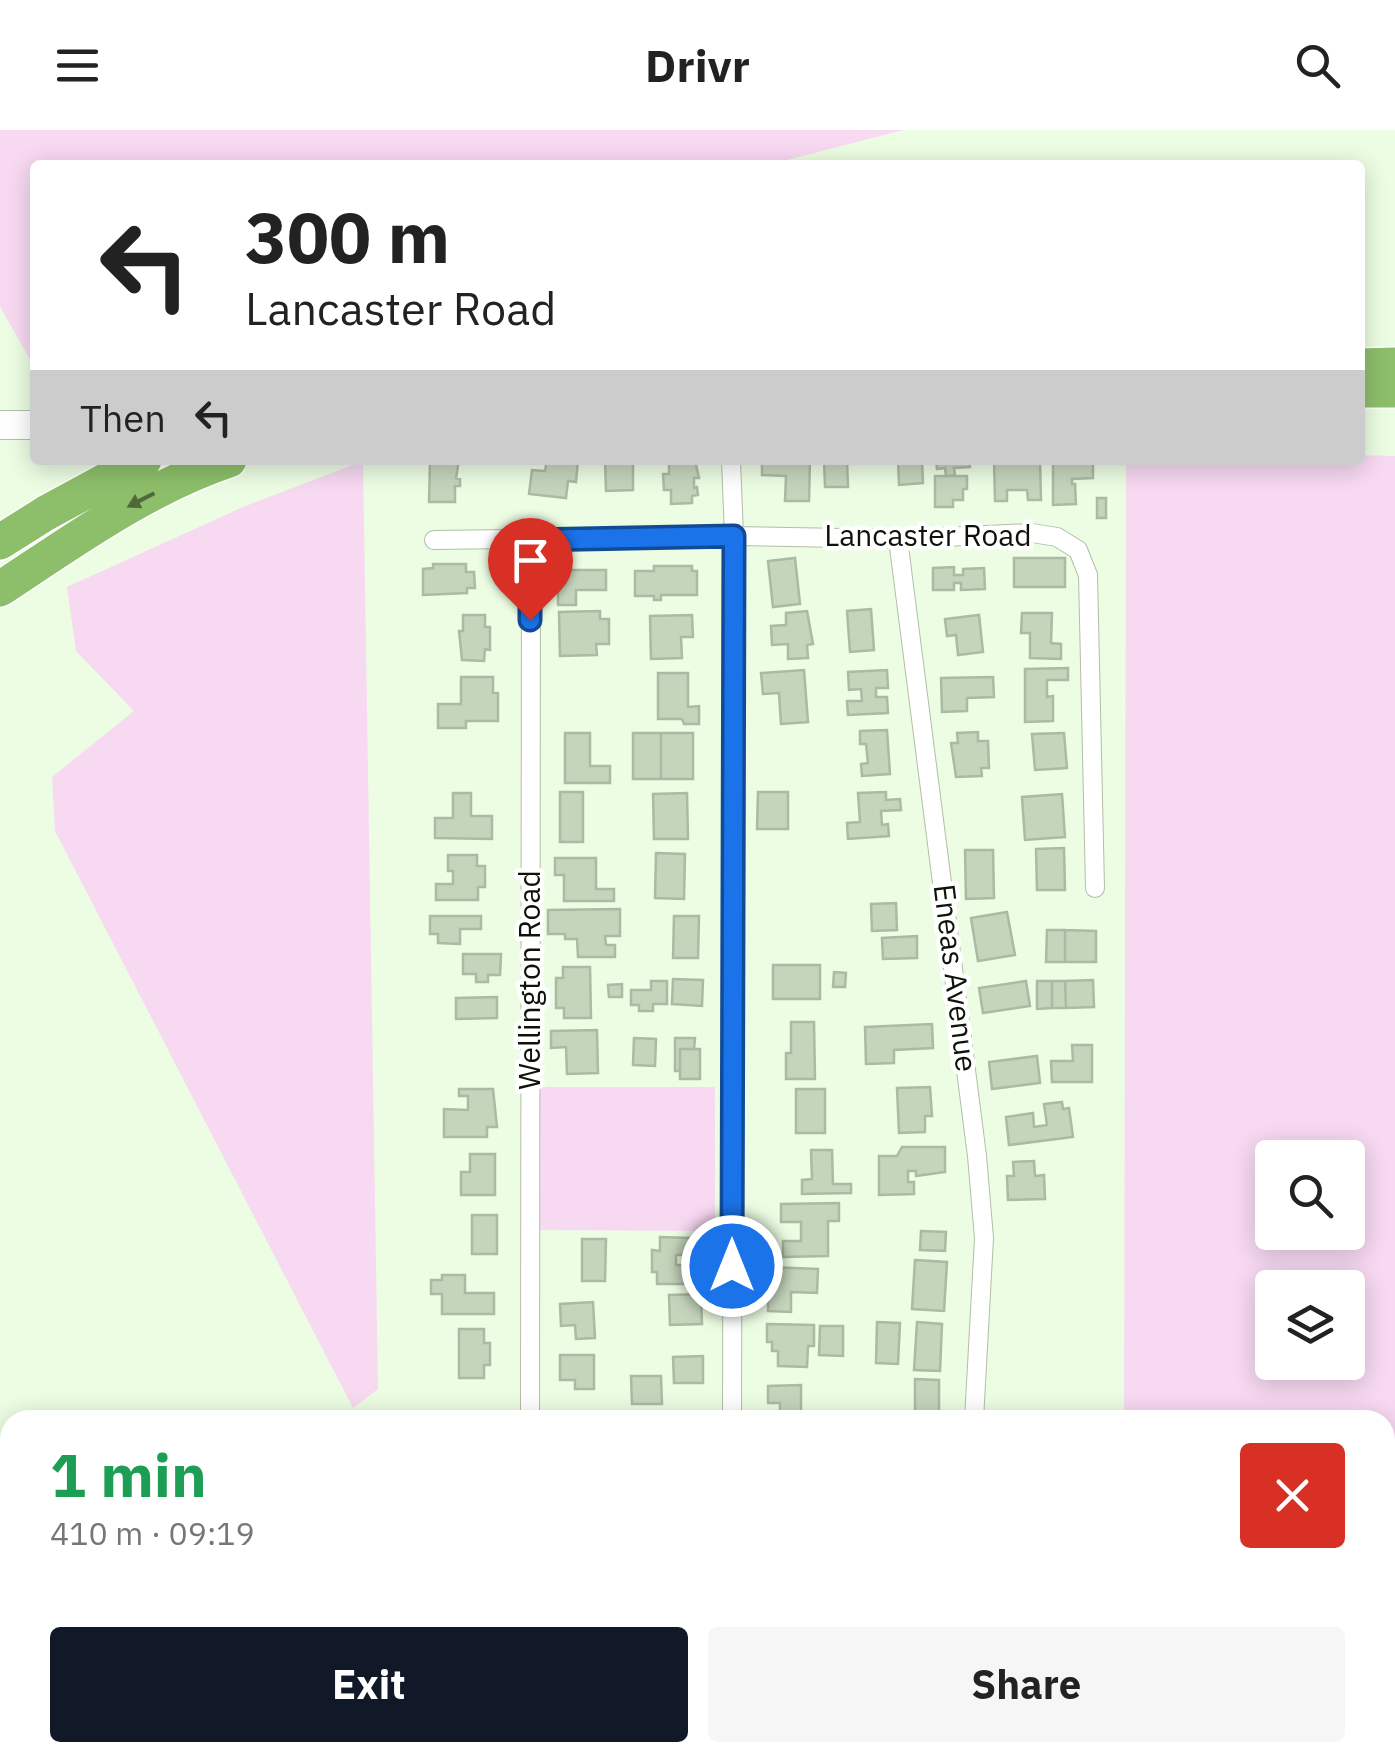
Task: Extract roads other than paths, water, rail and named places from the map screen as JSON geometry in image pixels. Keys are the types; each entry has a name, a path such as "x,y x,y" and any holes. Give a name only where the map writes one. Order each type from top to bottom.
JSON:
{"highway":[{"path":"1365,366 1395,365"},
{"path":"1365,390 1395,390"},
{"path":"0,542 134,465"},
{"path":"0,589 114,514 215,465"}],"street":[{"path":"0,425 30,425"},
{"path":"732,465 732,1410"},
{"name":"Lancaster Road","path":"434,540 898,538 1032,532 1057,538 1078,550 1088,575 1095,888"},
{"name":"Eneas Avenue","path":"898,538 977,1156 984,1238 975,1410"},
{"name":"Wellington Road","path":"530,540 530,1410"}]}
